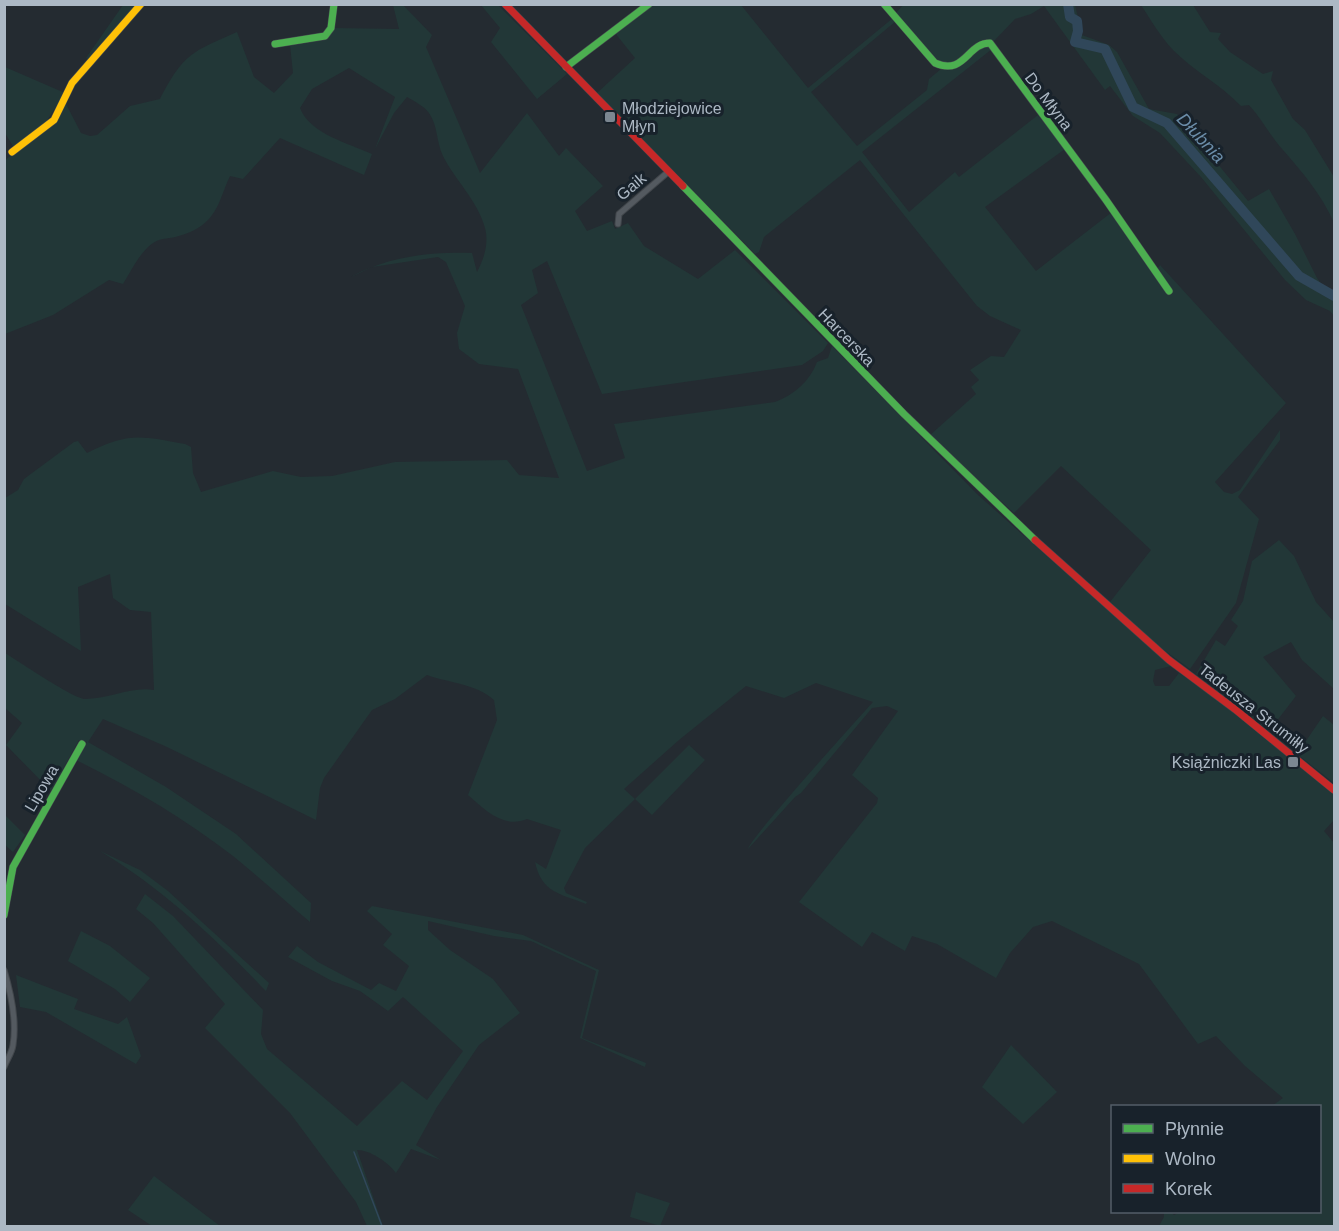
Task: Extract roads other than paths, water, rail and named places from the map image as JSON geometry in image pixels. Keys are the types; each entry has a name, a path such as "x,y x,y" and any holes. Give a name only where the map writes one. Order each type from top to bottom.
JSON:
{"street":[{"path":"12,152 54,120 72,83 141,4"},
{"path":"275,44 325,36 331,28 334,4"},
{"name":"Harcerska","path":"505,4 984,493 1141,636 1185,671"},
{"path":"566,67 649,4"},
{"name":"Do Młyna","path":"884,4 934,63 942,67 957,66 982,43 990,43 1106,200 1169,291"},
{"name":"Gaik","path":"618,224 619,214 668,172"},
{"name":"Tadeusza Strumiłły","path":"1185,671 1335,790"},
{"name":"Lipowa","path":"4,915 13,867 82,744"},
{"path":"4,970 12,995 14,1037 13,1047 4,1066"}],"waterway":[{"name":"Dłubnia","path":"1068,4 1070,17 1077,21 1078,31 1075,42 1105,49 1133,107 1167,123 1299,276 1334,296"},
{"path":"354,1152 382,1226"}],"place":[{"name":"Młodziejowice Młyn","path":"610,117"},
{"name":"Książniczki Las","path":"1293,762"}]}
